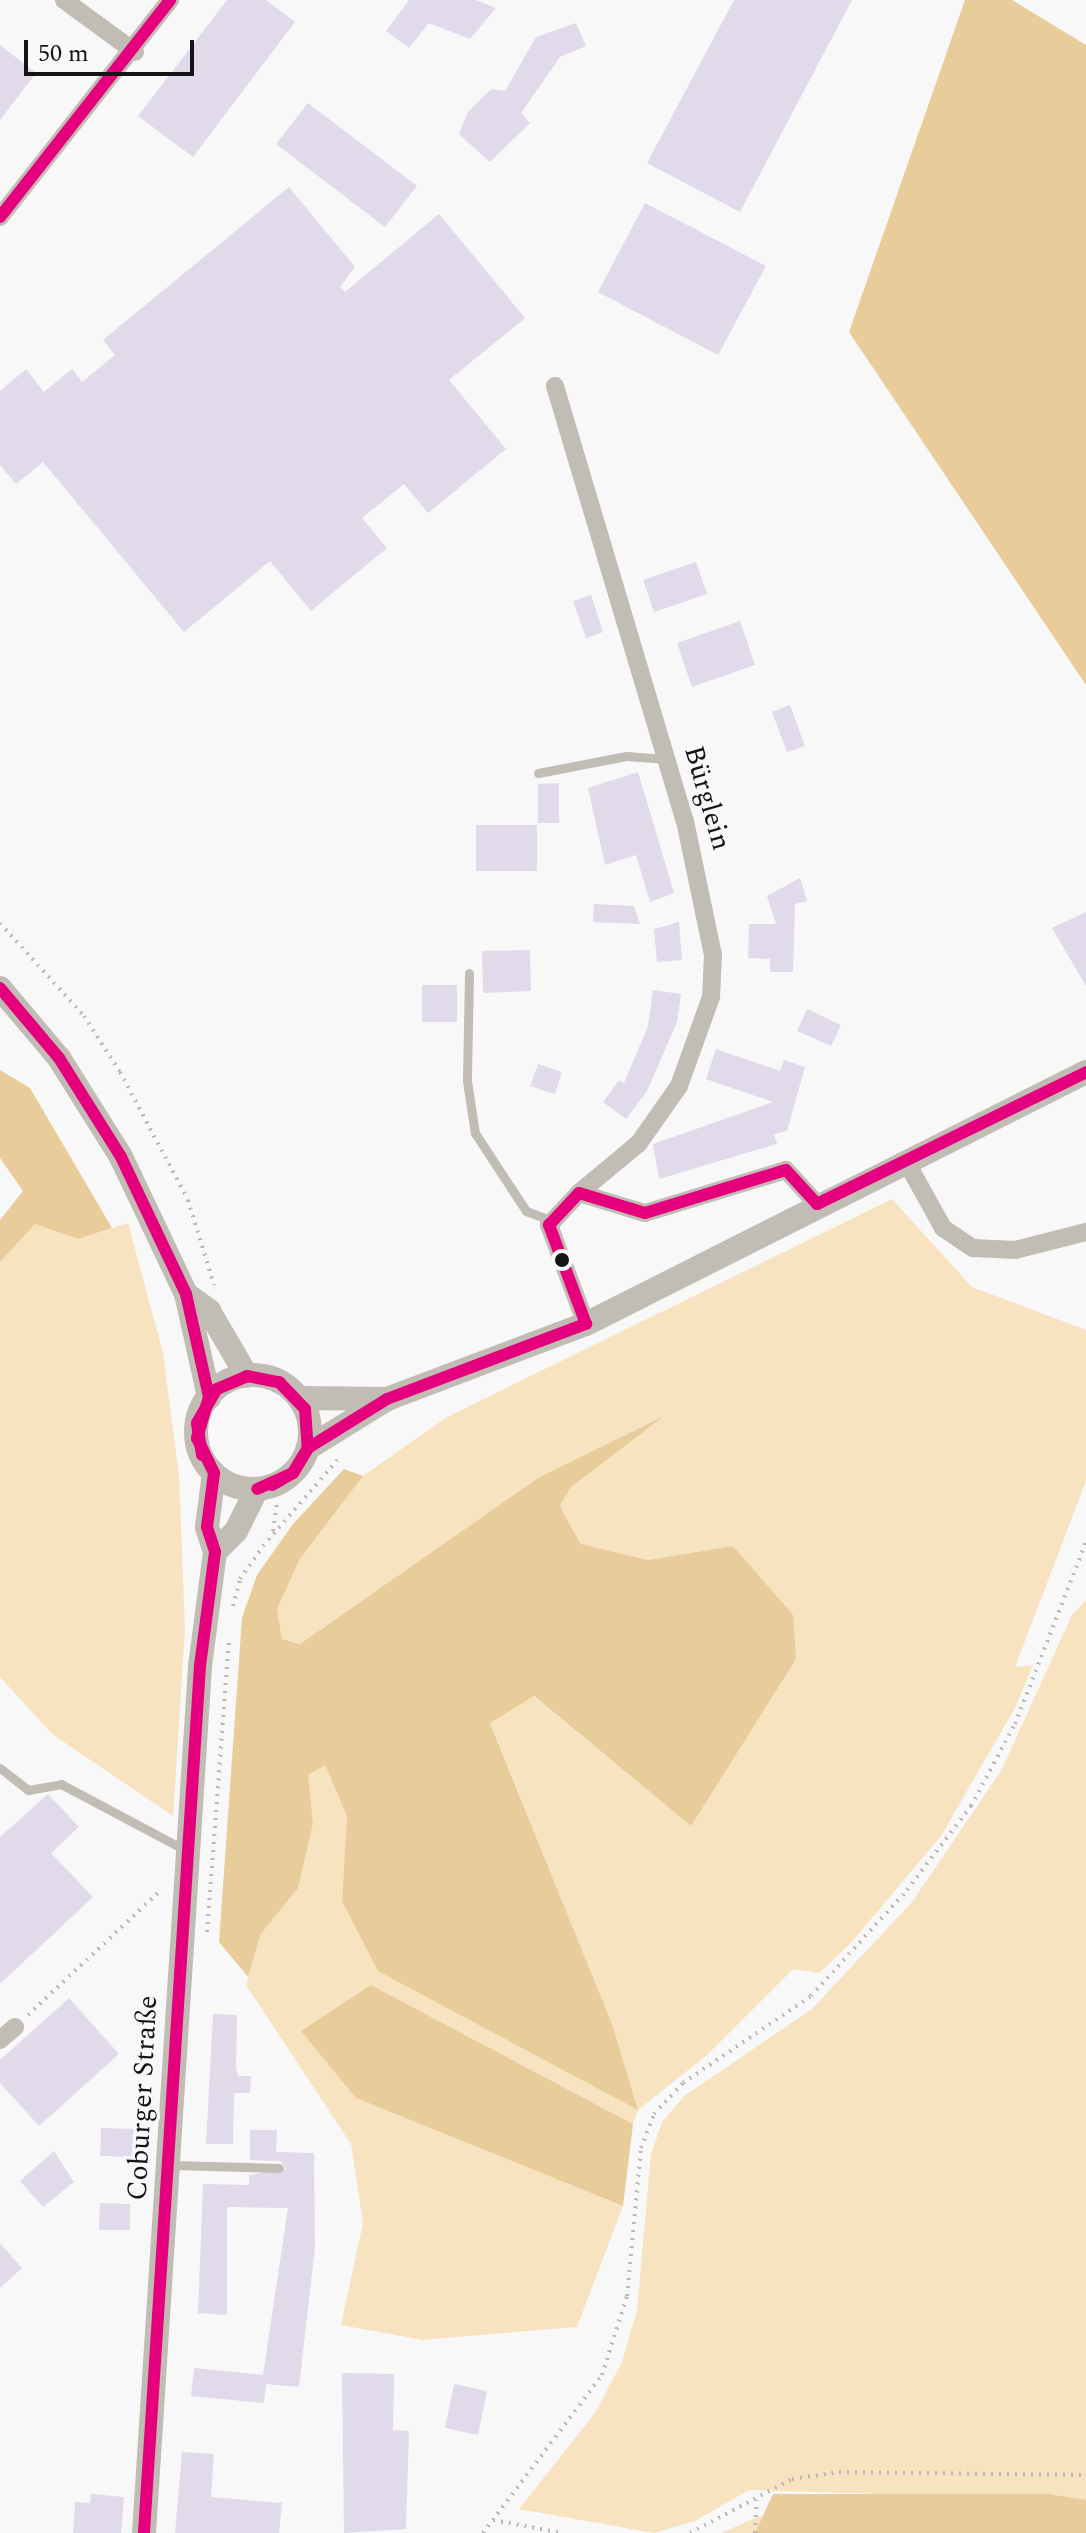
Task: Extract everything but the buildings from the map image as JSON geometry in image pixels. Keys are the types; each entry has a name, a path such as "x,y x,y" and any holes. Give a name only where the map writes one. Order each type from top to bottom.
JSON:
{"street":[{"path":"64,0 135,52"},
{"path":"0,217 135,52 170,0"},
{"name":"Bürglein","path":"551,1220 639,1143 661,1115 699,1042 711,997 708,916 667,759 555,386"},
{"path":"0,988 92,1106 186,1294 209,1397"},
{"path":"308,1448 309,1422 299,1398 279,1382 247,1376 209,1397 197,1423 211,1470 257,1489 281,1482 308,1448 387,1399 586,1324 817,1204 907,1163 1086,1072"},
{"path":"907,1163 943,1228 973,1248 1015,1250 1086,1232"},
{"path":"579,1193 645,1213 786,1170 817,1204"},
{"path":"551,1220 557,1257 586,1324"},
{"path":"186,1294 209,1311 247,1376"},
{"path":"299,1398 387,1399"},
{"name":"Coburger Straße","path":"144,2533 200,1666 215,1552 207,1527 211,1470"},
{"path":"215,1552 236,1531 257,1489"},
{"path":"0,2040 15,2027"}],"lane":[{"path":"538,773 626,756 667,759"},
{"path":"469,973 467,1081 475,1133 526,1211 551,1220"},
{"path":"0,1768 28,1790 61,1784 188,1858"},
{"path":"169,2165 279,2168"}],"path":[{"path":"0,923 84,1016 120,1072 188,1200 217,1296"},
{"path":"230,1619 240,1579 272,1534 343,1453"},
{"path":"272,1534 281,1482"},
{"path":"483,2533 602,2375 627,2296 641,2148 654,2114 683,2083 811,1996 953,1830 1015,1724 1086,1542"},
{"path":"181,1968 198,1954 210,1925 229,1634"},
{"path":"15,2027 188,1858"},
{"path":"690,2533 792,2479 839,2472 1086,2475"},
{"path":"755,2533 757,2500"},
{"path":"493,2520 562,2533"}],"shaded area":[{"path":"965,0 1012,0 1086,45 1086,685 849,332"},
{"path":"0,1070 30,1088 112,1228 78,1239 35,1224 0,1262 0,1220 23,1191 0,1158"},
{"path":"892,1199 972,1287 1086,1330 1086,1481 1015,1667 1033,1665 1015,1708 941,1836 849,1945 819,1973 793,1969 707,2055 638,2110 633,2124 371,1985 356,2098 623,2206 577,2327 422,2340 341,2325 363,2223 351,2144 246,1985 261,1934 298,1888 313,1824 307,1774 325,1765 347,1816 342,1901 637,2109 612,2024 490,1722 533,1696 691,1826 733,1546 648,1560 581,1544 560,1506 571,1487 658,1419 538,1478 300,1644 282,1639 277,1609 300,1559 363,1476 447,1417"},
{"path":"35,1223 78,1239 128,1223 163,1353 179,1476 185,1628 173,1816 52,1734 0,1677 0,1262"},
{"path":"664,1416 571,1487 560,1506 571,1527 581,1544 648,1560 733,1546 793,1615 796,1659 691,1826 534,1696 490,1723 612,2024 638,2110 378,1971 342,1901 347,1816 325,1765 308,1775 313,1824 298,1888 261,1934 248,1977 219,1942 242,1618 257,1575 293,1524 344,1469 363,1476 300,1559 277,1609 282,1639 300,1644 538,1478"},
{"path":"1086,1600 1086,2500 749,2490 695,2521 654,2533 519,2509 595,2413 622,2362 637,2310 651,2154 662,2122 684,2096 812,2009 912,1902 1001,1771 1072,1615"},
{"path":"371,1985 633,2124 623,2206 356,2098 301,2031"},
{"path":"773,2494 1048,2494 1086,2500 1086,2533 755,2533"},
{"path":"763,2515 755,2533 721,2533"}],"transit line":[{"path":"0,217 170,0"},
{"path":"0,988 59,1058 121,1157 186,1294 209,1397 197,1438 214,1473 207,1527 215,1552 200,1666 144,2533"},
{"path":"817,1204 1086,1072"},
{"path":"586,1324 549,1225 579,1193 645,1213 786,1170 817,1204"},
{"path":"272,1485 293,1473 308,1448 387,1399 586,1324"},
{"path":"202,1455 197,1423 217,1389 247,1376 279,1382 305,1409 308,1448 293,1473 257,1489"}]}
